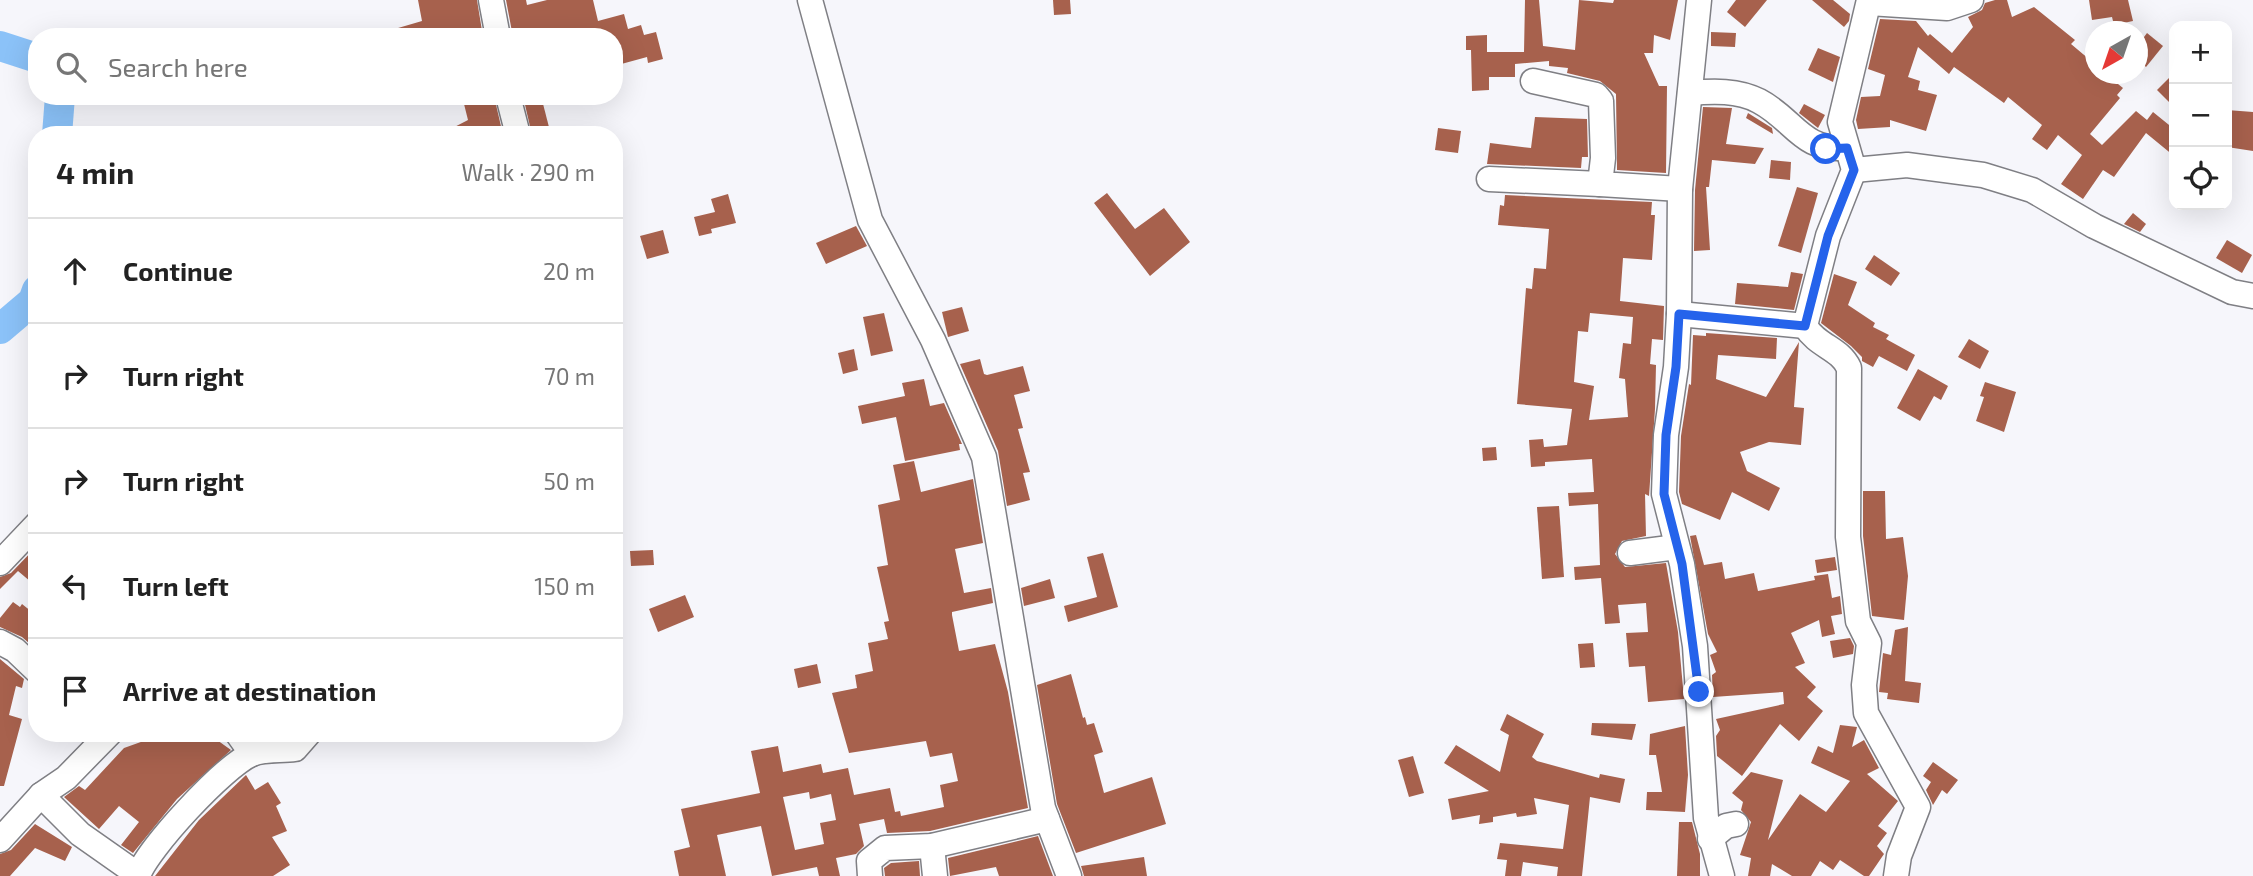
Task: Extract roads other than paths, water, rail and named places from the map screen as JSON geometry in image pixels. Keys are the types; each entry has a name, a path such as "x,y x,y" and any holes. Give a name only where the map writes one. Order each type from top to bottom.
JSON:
{"street":[{"path":"491,0 496,28"},
{"path":"810,0 870,220 933,340 984,457 1047,819 1069,876"},
{"path":"1699,0 1680,189 1679,314 1676,367 1666,435 1664,494 1677,547 1695,646 1710,839 1722,876"},
{"path":"1896,876 1899,856 1918,807 1866,713 1864,685 1870,643 1858,621 1848,537 1849,368 1844,357 1812,338 1805,326 1850,159 1840,122 1869,1 1947,8 1971,0"},
{"path":"1533,81 1596,95 1601,101 1603,158 1600,184"},
{"path":"1690,93 1720,90 1759,101 1807,140 1850,159 1983,176 2032,190 2094,226 2232,292 2253,296"},
{"path":"510,105 516,126"},
{"path":"1489,178 1680,189"},
{"path":"1679,314 1805,326"},
{"path":"0,563 28,533"},
{"path":"1630,553 1677,547"},
{"path":"0,642 15,650 28,662"},
{"path":"0,841 41,795 66,778 101,742"},
{"path":"243,742 252,754"},
{"path":"41,795 80,834 138,875 206,789 252,754 288,742"},
{"path":"870,876 869,861 885,848 932,846 1047,819"},
{"path":"1710,839 1726,826 1736,824"},
{"path":"932,846 935,876"}],"waterway":[{"path":"0,46 28,55"},
{"path":"58,126 59,105"},
{"path":"0,329 28,305"}]}
